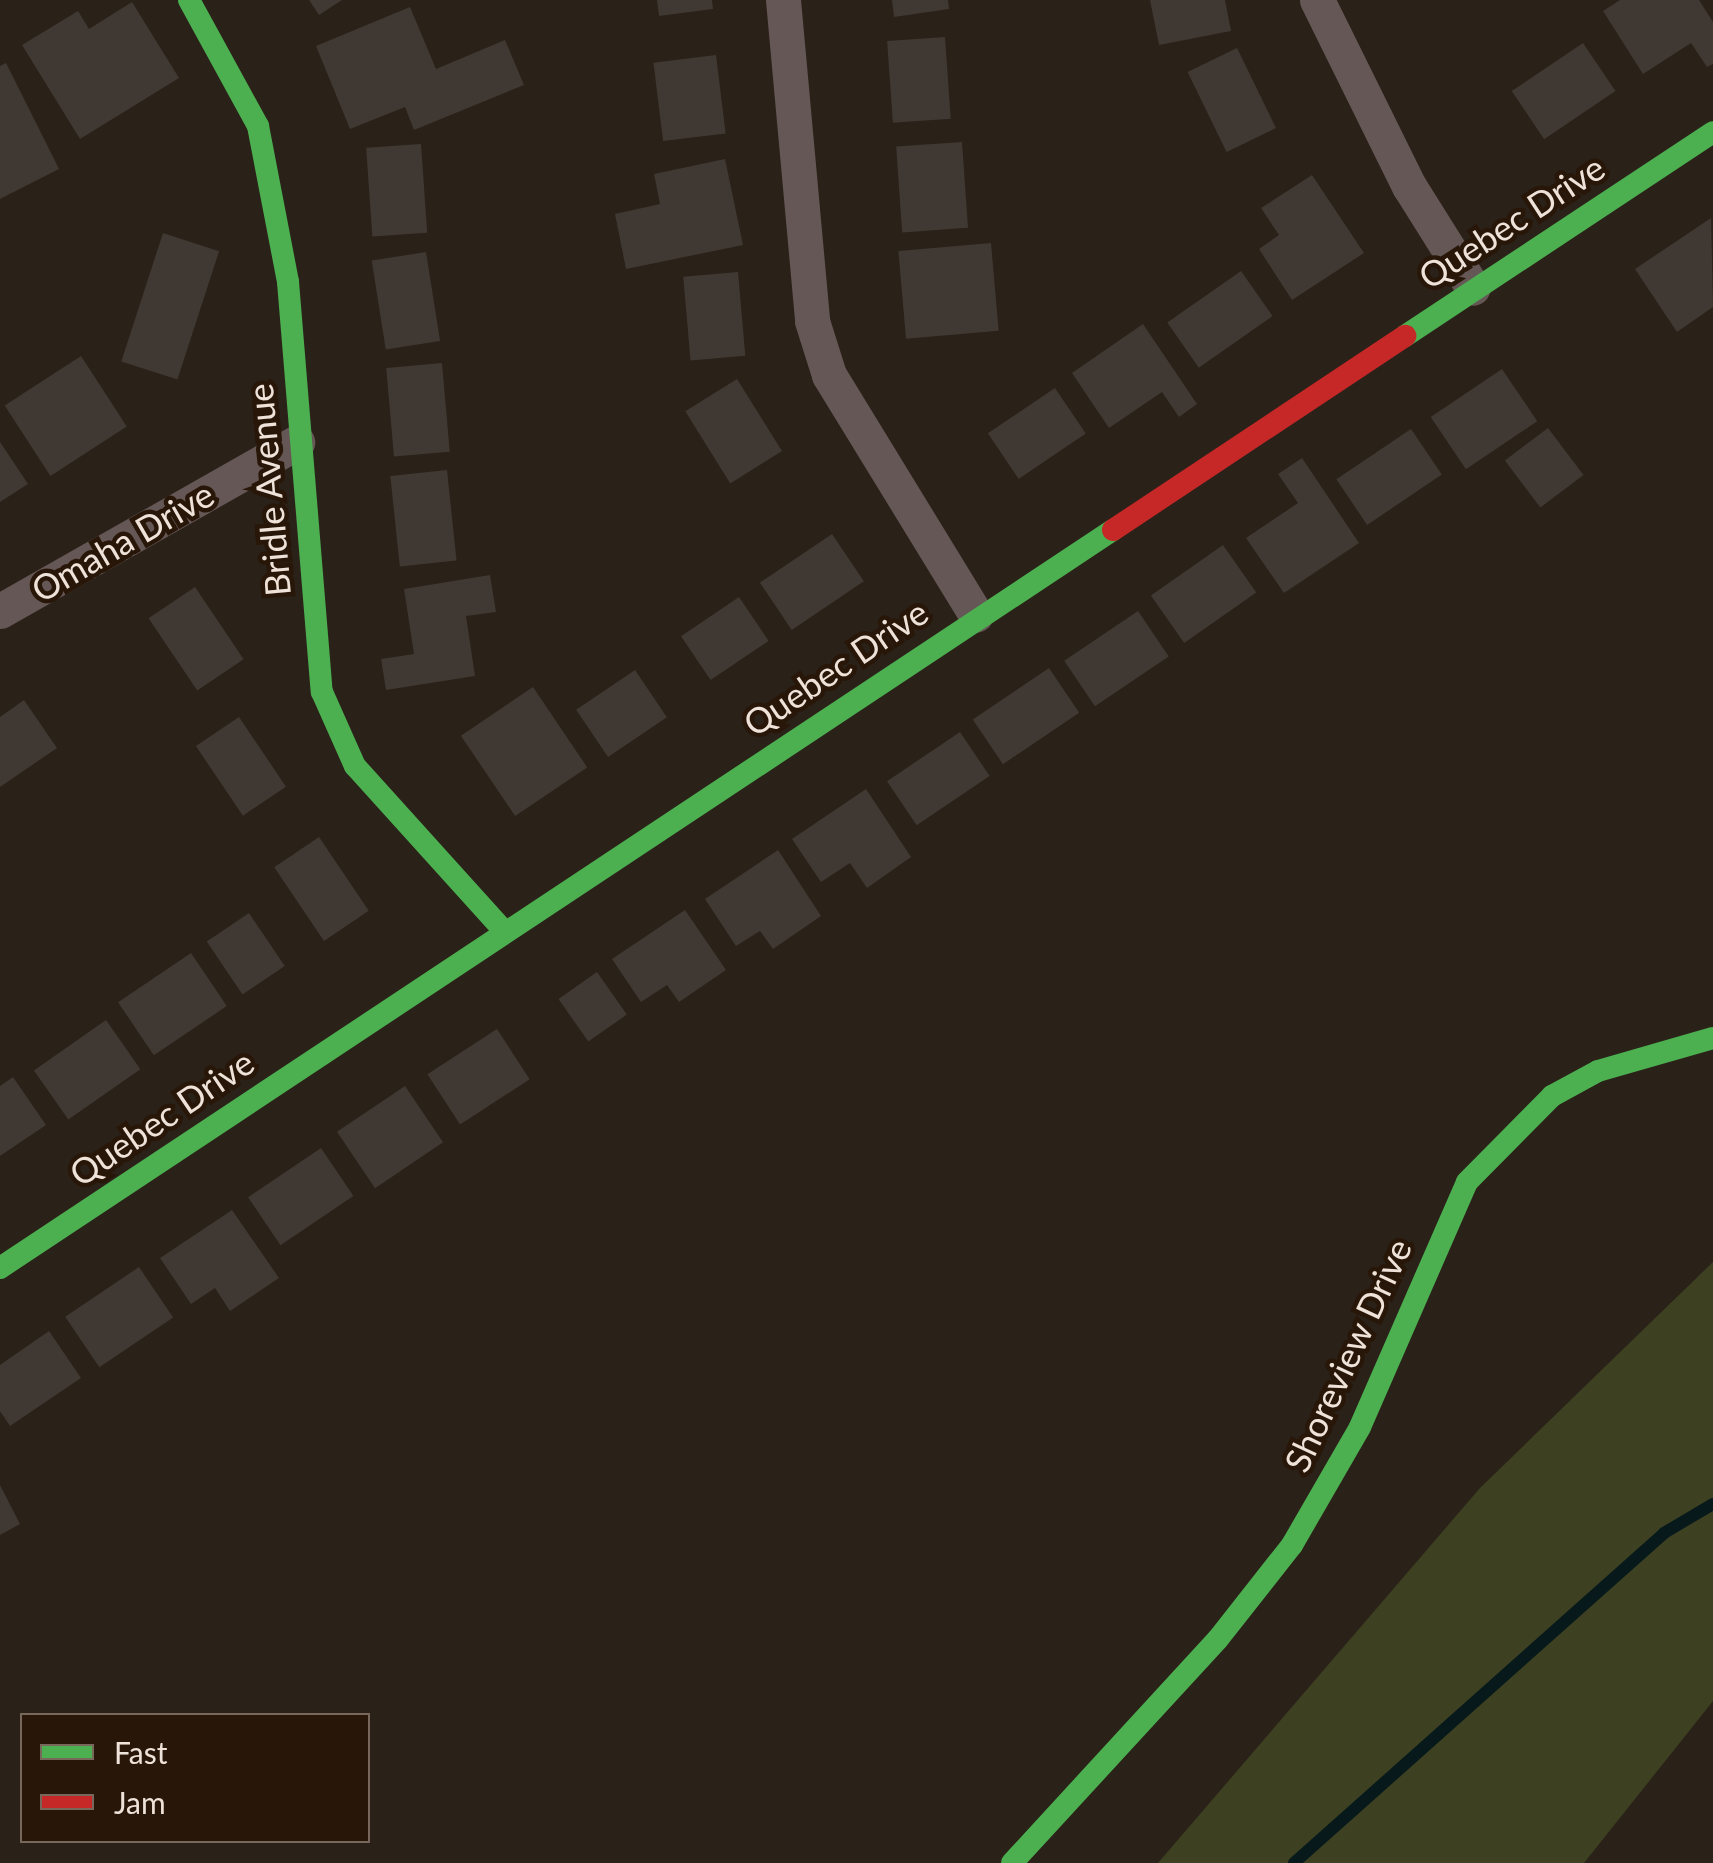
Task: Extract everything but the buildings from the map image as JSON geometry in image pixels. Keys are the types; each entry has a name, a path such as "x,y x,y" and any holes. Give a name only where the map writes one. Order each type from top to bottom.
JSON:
{"street":[{"name":"Bridle Avenue","path":"189,0 258,126 288,282 297,442 322,692 356,766 503,930"},
{"path":"783,0 812,321 829,375 976,615"},
{"path":"1318,0 1409,186 1473,288"},
{"name":"Quebec Drive","path":"0,1268 976,615 1713,132"},
{"name":"Omaha Drive","path":"0,610 297,442"},
{"name":"Shoreview Drive","path":"1012,1863 1218,1639 1292,1545 1360,1428 1467,1182 1552,1096 1598,1071 1713,1038"}],"green space":[{"path":"1713,1262 1713,1701 1584,1863 1158,1863 1480,1488"}],"waterway":[{"path":"1294,1863 1664,1533 1713,1504"}],"traffic: fast":[{"path":"189,0 258,126 288,282 322,692 355,766 503,930"},
{"path":"1405,336 1713,132"},
{"path":"0,1268 1113,530"},
{"path":"1012,1863 1218,1639 1292,1545 1360,1427 1467,1182 1552,1096 1598,1071 1713,1038"}],"traffic: jam":[{"path":"1113,530 1405,336"}]}
